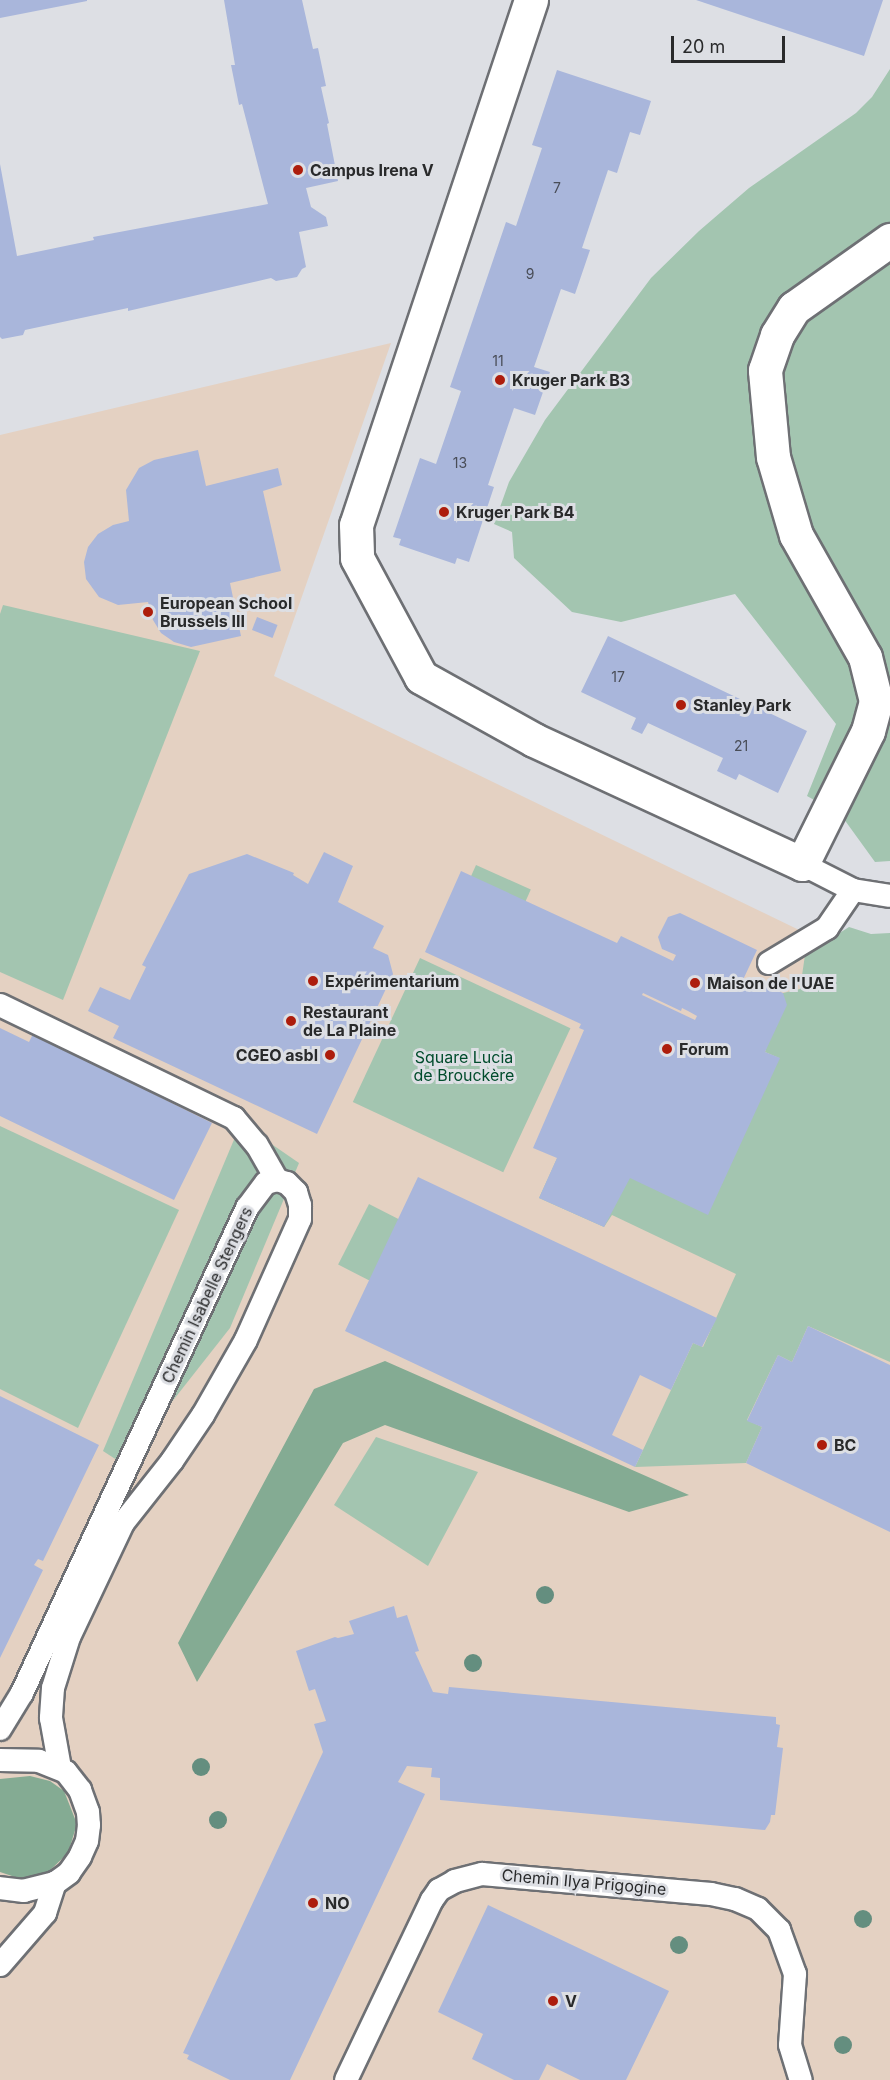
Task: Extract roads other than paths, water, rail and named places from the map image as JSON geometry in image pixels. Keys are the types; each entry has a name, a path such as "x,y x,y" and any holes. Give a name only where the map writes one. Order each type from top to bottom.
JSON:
{"street":[{"path":"531,0 356,525 357,558 421,677 534,740 802,864 868,731 876,700 865,657 796,535 773,457 765,370 777,335 794,308 890,240"}],"lane":[{"path":"802,864 853,890 890,896"},
{"path":"769,963 827,928 853,890"},
{"path":"0,1005 234,1118 257,1145 277,1180 287,1183 296,1192 300,1205 300,1219 293,1239 246,1340 203,1415 172,1461 123,1523 59,1662 53,1688 51,1718 60,1768"},
{"name":"Chemin Isabelle Stengers","path":"0,1729 27,1683 247,1208 259,1190 267,1183 277,1180"},
{"path":"0,1760 39,1761 60,1768 80,1790 88,1812 89,1826 87,1841 69,1873 54,1883 24,1891 0,1888"},
{"name":"Chemin Ilya Prigogine","path":"346,2080 432,1899 439,1890 455,1881 482,1874 711,1894 735,1899 758,1910 778,1930 795,1974 790,2045 801,2080"},
{"path":"0,1965 45,1913 54,1883"}],"place":[{"name":"Campus Irena V","path":"298,170"},
{"name":"Kruger Park B3","path":"500,380"},
{"name":"Kruger Park B4","path":"444,512"},
{"name":"European School Brussels III","path":"148,612"},
{"name":"Stanley Park","path":"681,705"},
{"name":"Expérimentarium","path":"313,981"},
{"name":"Maison de l'UAE","path":"695,983"},
{"name":"Restaurant de La Plaine","path":"291,1021"},
{"name":"Forum","path":"667,1049"},
{"name":"CGEO asbl","path":"330,1055"},
{"name":"BC","path":"822,1445"},
{"name":"NO","path":"313,1903"},
{"name":"V","path":"553,2001"}],"park label":[{"name":"Square Lucia de Brouckère","path":"464,1066"}]}
